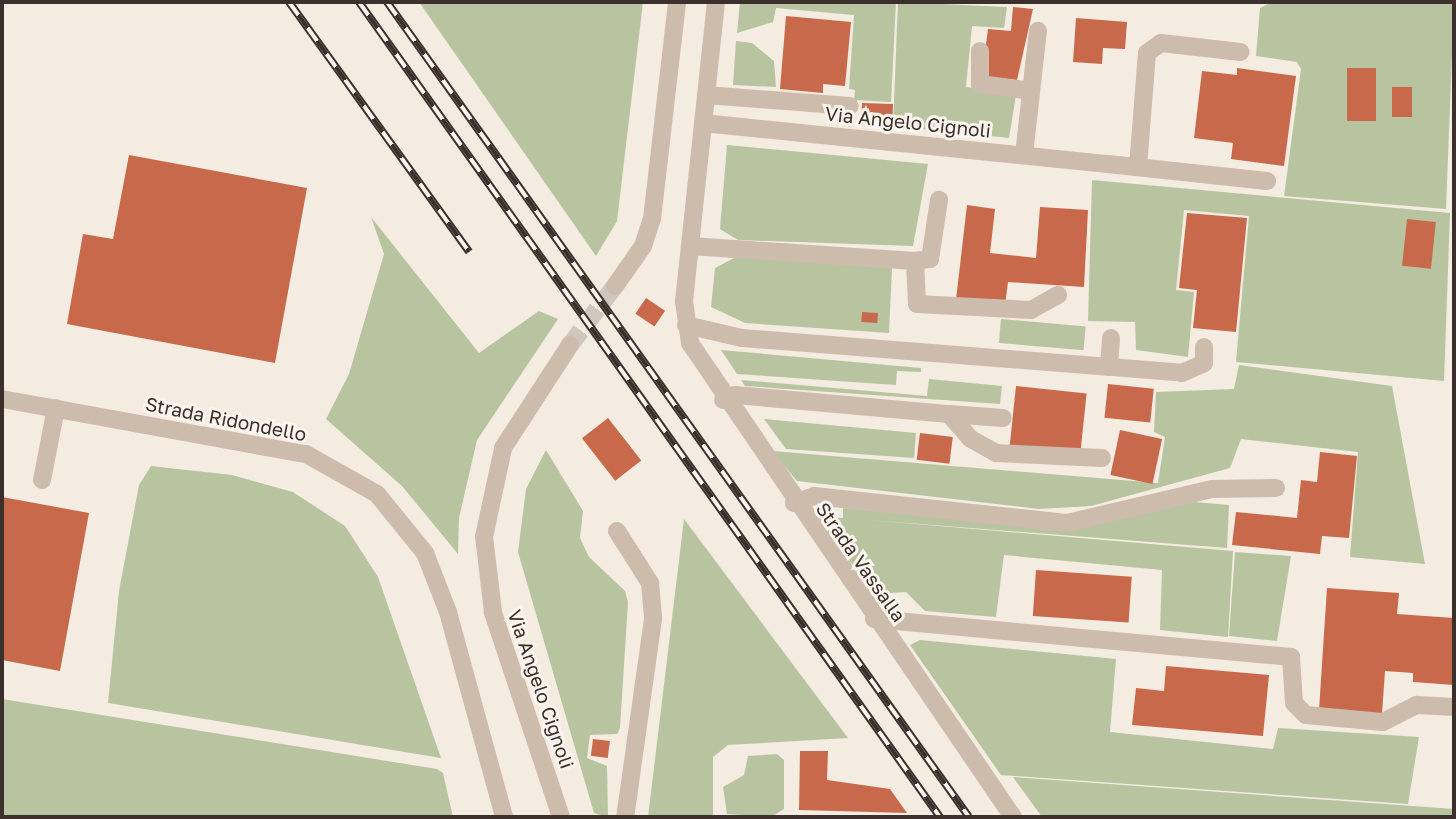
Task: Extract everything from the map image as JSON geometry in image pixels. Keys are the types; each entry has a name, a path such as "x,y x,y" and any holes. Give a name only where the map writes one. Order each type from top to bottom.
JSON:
{"street":[{"path":"615,286 652,219 677,2"},
{"path":"716,2 690,246 686,325 742,338 1182,373 1204,363 1204,347"},
{"path":"1024,155 1038,31"},
{"path":"1138,167 1147,53 1161,43 1240,52"},
{"path":"980,51 980,84 1031,91"},
{"path":"706,95 850,106"},
{"name":"Via Angelo Cignoli","path":"703,123 1267,181"},
{"path":"690,246 915,261 930,259 939,200"},
{"path":"915,261 917,304 1031,310 1058,295"},
{"name":"Strada Vassalla","path":"686,325 699,365 1013,817"},
{"path":"1109,367 1111,338"},
{"name":"Via Angelo Cignoli","path":"561,817 493,612 484,537 503,448 570,345"},
{"path":"723,400 736,395 1003,418"},
{"name":"Strada Ridondello","path":"2,399 306,454 377,494 425,553 444,600 504,817"},
{"path":"42,480 56,408"},
{"path":"949,414 971,439 996,453 1102,458"},
{"path":"794,503 814,496 1067,523 1212,489 1276,488"},
{"path":"617,531 650,583 653,619 625,817"},
{"path":"874,619 1291,657 1294,703 1306,715 1383,722 1417,705 1454,707"}],"green space":[{"path":"419,2 643,2 617,221 596,256"},
{"path":"740,2 896,2 891,102 854,100 855,90 849,89 854,15 776,8 773,22 737,33"},
{"path":"898,2 1007,7 1004,28 972,26 966,87 1016,95 1009,138 893,126"},
{"path":"1272,2 1454,2 1446,209 1284,196 1301,69 1297,62 1256,56 1260,8"},
{"path":"736,41 752,43 774,61 776,87 733,85"},
{"path":"727,145 928,164 913,246 738,240 720,229"},
{"path":"1092,180 1450,213 1444,381 1236,362 1249,216 1184,210 1176,290 1194,292 1188,357 1136,350 1135,322 1088,321"},
{"path":"371,217 479,353 539,311 558,319 477,440 459,518 458,554 402,486 326,419 349,374 384,254"},
{"path":"736,257 892,268 889,333 745,323 711,307 715,268"},
{"path":"1001,319 1086,326 1084,350 999,343"},
{"path":"721,350 921,368 921,372 897,371 896,385 737,374"},
{"path":"1239,365 1392,386 1425,564 1350,557 1358,452 1241,439 1230,468 1091,506 1039,509 797,481 772,451 1158,483 1165,437 1154,432 1156,392 1234,389"},
{"path":"929,379 1002,386 1000,404 745,386 741,380 927,396"},
{"path":"764,419 916,433 914,458 786,449"},
{"path":"546,450 583,511 580,538 589,557 625,591 628,602 620,728 617,734 590,735 587,758 607,766 608,817 594,813 518,552 526,489"},
{"path":"151,466 232,475 293,492 345,526 378,577 441,758 108,703 119,591 139,485"},
{"path":"1195,502 1229,505 1227,548 869,520 1233,551 1228,637 1160,630 1162,570 1004,555 996,617 925,611 906,592 874,594 817,516 843,518 843,508 1053,528"},
{"path":"684,519 848,738 728,745 713,757 713,815 648,817"},
{"path":"1235,552 1291,556 1277,641 1229,636"},
{"path":"920,640 1116,659 1110,732 1273,749 1278,728 1419,737 1408,804 1001,775 910,645"},
{"path":"2,699 437,769 443,773 453,817 2,817"},
{"path":"777,754 784,760 784,809 771,817 727,814 723,787 744,775 748,756"},
{"path":"1013,777 1454,809 1454,817 1042,817"}],"building":[{"path":"1013,7 1033,9 1017,80 982,76 988,29 1011,31"},
{"path":"786,16 851,22 845,86 823,84 823,93 780,89"},
{"path":"1076,18 1127,22 1125,49 1103,48 1102,64 1073,62"},
{"path":"1237,68 1296,76 1284,166 1231,159 1233,143 1194,138 1202,71 1237,75"},
{"path":"1347,68 1376,68 1376,121 1347,121"},
{"path":"1392,87 1412,87 1412,117 1392,117"},
{"path":"862,103 893,104 892,125 861,124"},
{"path":"129,155 307,188 275,363 67,324 83,234 113,239"},
{"path":"967,205 995,209 990,253 1036,258 1040,207 1088,210 1084,287 1008,282 1005,306 956,300"},
{"path":"1187,213 1247,218 1236,332 1193,328 1197,290 1179,288"},
{"path":"1407,219 1436,222 1431,269 1402,266"},
{"path":"646,298 665,311 654,327 635,314"},
{"path":"862,312 878,313 877,323 861,322"},
{"path":"1108,384 1154,389 1150,423 1104,418"},
{"path":"1016,386 1087,393 1080,454 1010,447"},
{"path":"608,418 641,461 615,481 582,438"},
{"path":"1120,430 1162,439 1152,484 1110,475"},
{"path":"920,433 953,437 949,464 917,460"},
{"path":"1320,452 1357,456 1349,538 1322,536 1320,554 1232,545 1236,512 1297,518 1301,480 1317,482"},
{"path":"2,497 89,513 60,671 2,660"},
{"path":"1036,570 1132,577 1129,623 1033,616"},
{"path":"1327,588 1399,593 1397,614 1454,618 1454,685 1413,682 1413,673 1385,671 1382,714 1319,710"},
{"path":"1166,666 1269,675 1263,736 1132,725 1136,688 1164,691"},
{"path":"593,739 610,741 608,758 591,756"},
{"path":"800,751 828,751 827,780 890,789 907,813 799,810"}],"tunnel":[{"path":"570,345 615,286"}],"railway":[{"path":"289,2 469,252"},
{"path":"359,2 940,817"},
{"path":"387,2 969,817"}]}
